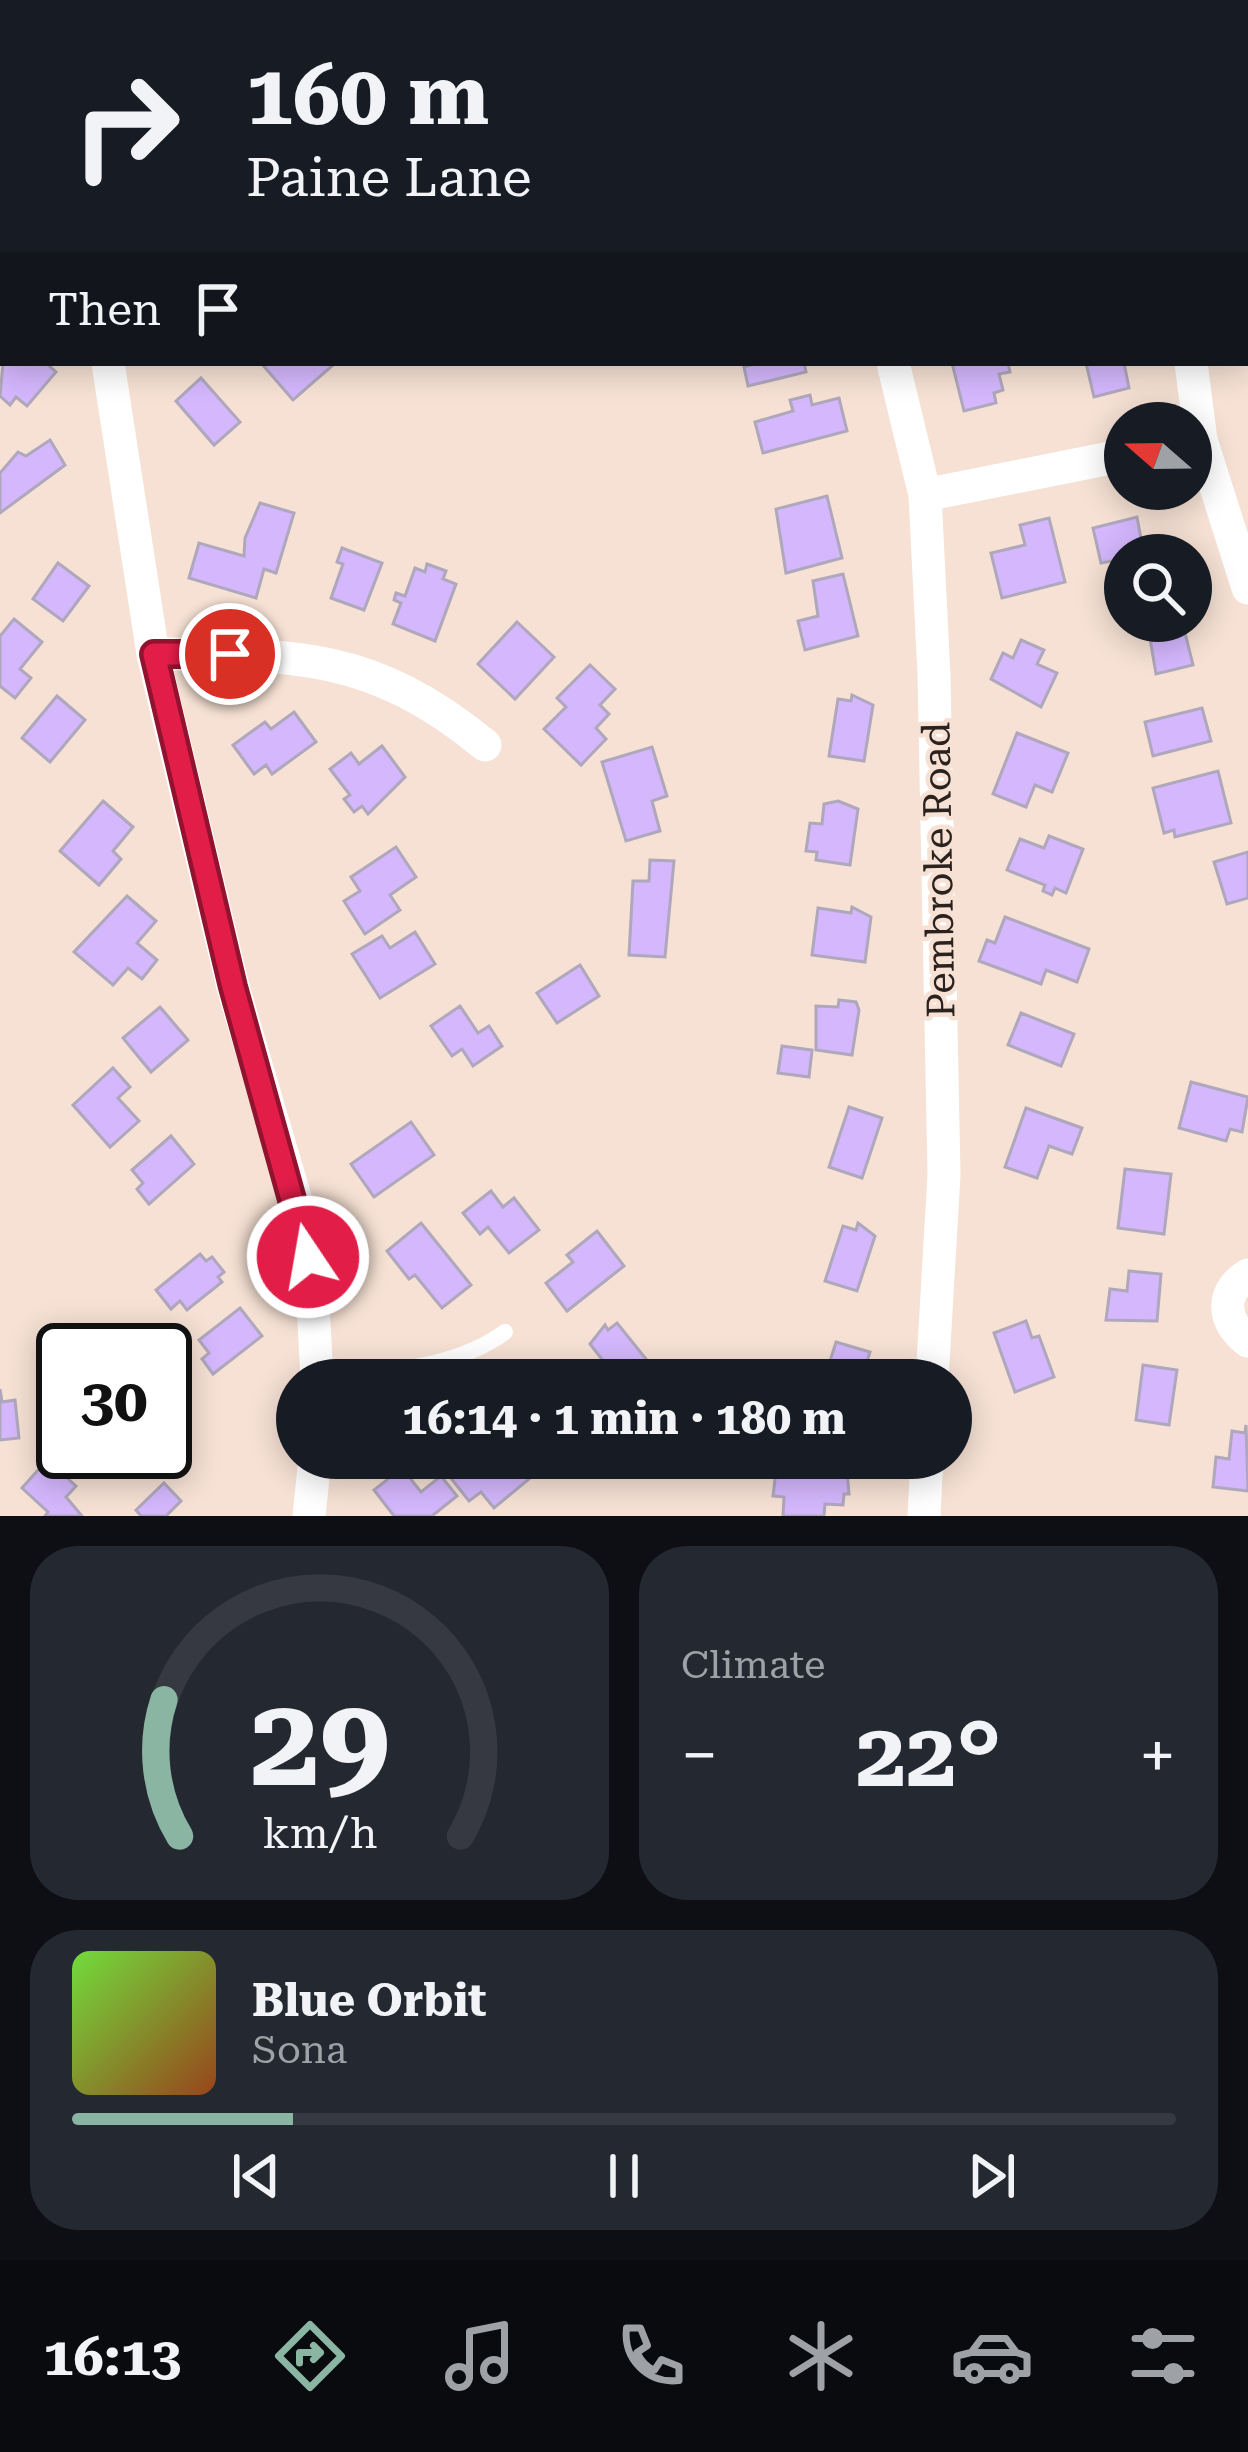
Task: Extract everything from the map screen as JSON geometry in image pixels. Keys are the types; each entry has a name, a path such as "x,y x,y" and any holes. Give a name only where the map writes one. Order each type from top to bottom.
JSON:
{"street":[{"path":"108,366 154,654 228,967 297,1204 317,1359"},
{"name":"Pembroke Road","path":"893,366 926,495 940,856 944,1175 933,1359"},
{"path":"1191,366 1194,402"},
{"path":"926,495 1104,459"},
{"path":"1212,486 1248,588"},
{"path":"154,654 269,654 364,670 447,714 485,745"},
{"path":"1248,1275 1232,1289 1227,1303 1234,1329 1248,1341"},
{"path":"309,1516 313,1479"},
{"path":"924,1516 926,1479"}],"lane":[{"path":"455,1359 478,1352 505,1332"}],"building":[{"path":"3,366 49,366 56,372 27,406 16,397 10,405 0,396"},
{"path":"264,366 332,366 293,400"},
{"path":"805,366 806,372 748,386 744,367"},
{"path":"953,366 1009,366 1010,372 999,374 1003,390 994,393 996,403 964,411"},
{"path":"1087,366 1125,366 1129,388 1094,397"},
{"path":"201,378 240,422 214,445 176,401"},
{"path":"810,395 812,405 839,398 847,431 763,453 755,422 793,411 790,400"},
{"path":"50,440 65,465 0,513 0,473 18,452 26,456"},
{"path":"827,496 842,558 786,573 776,509"},
{"path":"260,503 294,513 276,573 264,569 256,598 189,578 199,543 244,556 245,538"},
{"path":"1137,517 1140,534 1104,534 1101,563 1093,528"},
{"path":"1049,518 1065,582 1002,598 991,553 1025,545 1020,525"},
{"path":"342,548 382,563 364,610 331,598 343,564 337,562"},
{"path":"58,563 89,586 63,621 33,599"},
{"path":"427,564 446,571 443,579 456,584 435,641 393,624 401,603 394,600 396,593 405,596 415,568 425,572"},
{"path":"843,574 858,636 805,650 798,621 818,616 813,581"},
{"path":"14,619 42,642 20,669 31,678 15,698 0,686 0,636"},
{"path":"517,622 554,657 515,699 478,664"},
{"path":"1021,640 1044,650 1037,664 1057,673 1041,707 991,679 1003,653 1013,658"},
{"path":"1151,642 1187,642 1193,665 1156,674"},
{"path":"590,665 615,689 600,705 609,714 596,728 606,739 581,765 544,729 566,707 557,698"},
{"path":"852,695 873,705 864,761 829,756 838,699 851,701"},
{"path":"57,696 85,720 50,762 22,738"},
{"path":"1202,708 1211,741 1153,756 1145,722"},
{"path":"294,712 316,742 272,774 266,765 254,774 233,745 265,722 271,729"},
{"path":"1017,733 1068,753 1052,792 1035,785 1026,807 993,794"},
{"path":"382,746 405,777 368,814 362,806 354,812 344,799 350,795 330,769 351,753 359,764"},
{"path":"652,747 667,796 652,801 660,831 626,841 602,762"},
{"path":"1218,771 1231,823 1175,837 1174,830 1164,833 1153,788"},
{"path":"103,801 133,827 113,851 121,859 99,885 60,851"},
{"path":"838,801 858,809 850,865 816,860 817,852 806,851 810,823 822,824 824,804"},
{"path":"1049,836 1083,849 1066,893 1055,888 1052,895 1043,891 1045,885 1007,870 1020,839 1044,848"},
{"path":"396,847 416,877 390,895 400,910 365,934 344,901 360,891 351,877"},
{"path":"1248,852 1248,898 1227,904 1214,862"},
{"path":"650,860 674,861 665,957 629,955 633,881 649,881"},
{"path":"127,896 156,921 137,943 157,960 142,979 128,968 113,985 74,952"},
{"path":"852,907 871,917 865,962 812,955 818,908 851,913"},
{"path":"1005,917 1089,949 1077,982 1046,970 1041,984 979,961 987,940 995,943"},
{"path":"415,932 435,964 380,998 352,954 382,936 390,948"},
{"path":"580,965 599,996 557,1023 537,993"},
{"path":"839,1000 856,1002 859,1010 852,1055 816,1050 816,1006 838,1007"},
{"path":"460,1006 478,1033 489,1026 502,1046 473,1066 462,1049 452,1056 431,1026"},
{"path":"160,1007 188,1040 151,1072 123,1038"},
{"path":"1021,1013 1074,1034 1061,1066 1008,1045"},
{"path":"782,1046 812,1050 809,1077 778,1073"},
{"path":"113,1068 130,1087 118,1098 139,1121 110,1147 73,1105"},
{"path":"1191,1082 1248,1097 1242,1132 1230,1129 1226,1141 1179,1128"},
{"path":"849,1107 882,1118 862,1178 829,1167"},
{"path":"1026,1108 1082,1128 1072,1154 1049,1146 1037,1178 1005,1167"},
{"path":"411,1122 434,1155 374,1197 351,1164"},
{"path":"171,1136 194,1164 149,1204 137,1189 143,1183 132,1170"},
{"path":"1125,1169 1171,1174 1164,1234 1118,1228"},
{"path":"491,1191 503,1207 514,1198 539,1230 509,1253 488,1227 480,1234 463,1213"},
{"path":"421,1223 471,1285 442,1308 415,1275 409,1279 387,1251"},
{"path":"858,1223 875,1236 857,1291 825,1281 843,1226 856,1230"},
{"path":"597,1231 624,1266 567,1311 546,1283 573,1262 567,1255"},
{"path":"200,1254 206,1261 212,1257 224,1272 218,1277 222,1282 187,1310 180,1301 171,1309 156,1290"},
{"path":"1129,1271 1161,1274 1157,1321 1106,1320 1110,1289 1127,1291"},
{"path":"240,1308 262,1336 213,1374 202,1359 209,1353 199,1340"},
{"path":"1026,1321 1032,1338 1039,1336 1054,1377 1015,1392 994,1333"},
{"path":"617,1323 646,1359 602,1359 590,1344 605,1325 608,1330"},
{"path":"836,1342 870,1352 868,1359 831,1359"},
{"path":"1143,1365 1177,1370 1169,1425 1136,1420"},
{"path":"0,1389 2,1402 15,1400 19,1438 0,1440"},
{"path":"1246,1425 1248,1491 1213,1487 1216,1457 1229,1459 1232,1431 1245,1433"},
{"path":"36,1472 36,1479 68,1479 76,1486 66,1497 82,1516 45,1516 48,1512 22,1488"},
{"path":"388,1479 411,1479 421,1492 443,1479 457,1496 432,1516 394,1516 374,1490"},
{"path":"452,1479 529,1479 494,1508 481,1492 469,1501"},
{"path":"775,1479 848,1479 849,1494 844,1494 843,1505 825,1504 824,1516 783,1516 784,1497 773,1496"},
{"path":"164,1483 181,1501 166,1516 141,1516 136,1510"}],"route":[{"path":"230,654 154,654 233,987 308,1257"}]}
